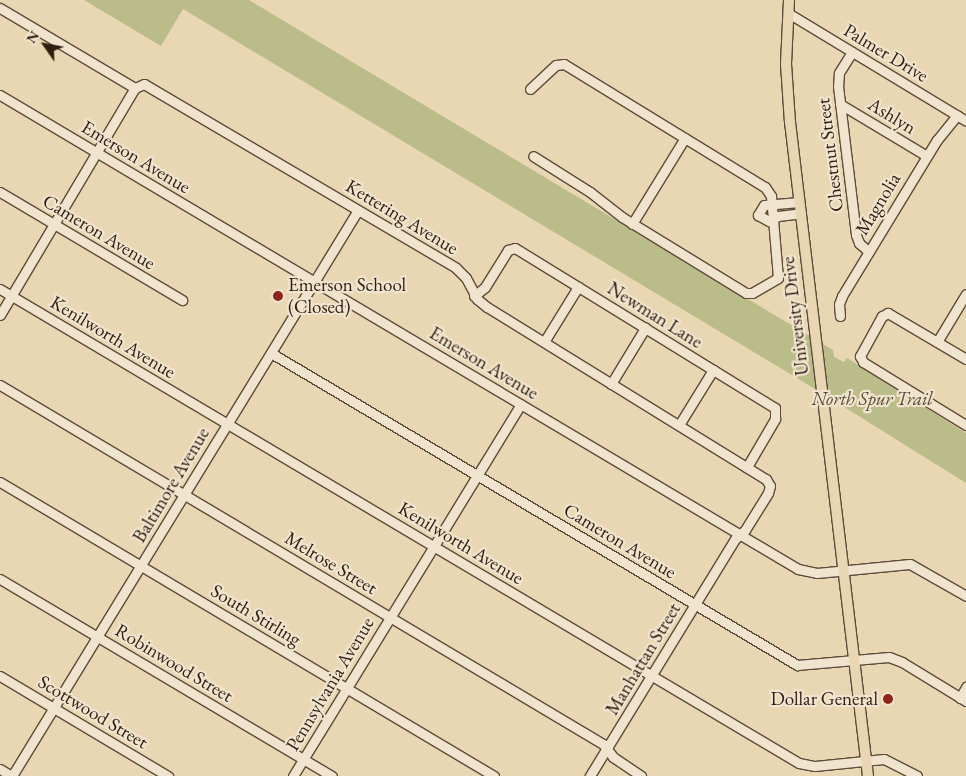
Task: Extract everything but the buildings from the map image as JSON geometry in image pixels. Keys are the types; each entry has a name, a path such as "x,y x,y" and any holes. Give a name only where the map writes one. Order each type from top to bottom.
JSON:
{"main road":[{"name":"University Drive","path":"787,5 788,92 817,354 868,776"}],"street":[{"name":"Palmer Drive","path":"787,5 852,52 966,121"},
{"name":"Kettering Avenue","path":"0,8 135,88 141,84 147,85 459,270 466,278 474,296 487,308 747,467 764,478 769,484"},
{"name":"Chestnut Street","path":"852,52 838,78 840,104 856,235 859,243 869,252"},
{"path":"530,89 556,65 562,64 765,187 770,194 772,205 779,277 750,294 744,292 632,224 590,192 533,156"},
{"path":"0,314 135,88"},
{"name":"Emerson Avenue","path":"0,95 740,535 804,571 817,573 910,564 966,596"},
{"name":"Ashlyn","path":"840,104 927,156"},
{"name":"Magnolia","path":"840,316 840,299 927,156 957,115"},
{"path":"632,224 685,138"},
{"name":"Cameron Avenue","path":"0,192 182,300"},
{"path":"800,202 763,206 758,214 767,221 778,216 801,213"},
{"name":"Baltimore Avenue","path":"12,776 358,210"},
{"name":"Newman Lane","path":"474,296 485,287 507,251 512,248 775,408 775,419 747,467"},
{"path":"544,342 578,287"},
{"name":"Kenilworth Avenue","path":"0,289 803,765 815,766 889,760 917,776"},
{"path":"937,342 966,294"},
{"path":"966,359 887,313 882,316 861,351 860,357 864,362 966,425"},
{"path":"611,384 645,328"},
{"name":"Cameron Avenue","path":"271,352 797,665 881,656 892,658 963,699"},
{"path":"679,425 713,370"},
{"name":"Melrose Street","path":"0,385 603,744 621,764 640,776"},
{"name":"Pennsylvania Avenue","path":"293,776 521,404"},
{"name":"South Stirling","path":"0,482 494,776"},
{"name":"Manhattan Street","path":"590,776 735,539 740,535 768,492 769,484"},
{"name":"Robinwood Street","path":"0,578 332,776"},
{"name":"Scottwood Street","path":"0,676 168,776"},
{"path":"963,699 966,688"},
{"path":"0,769 12,776"}],"green space":[{"name":"North Spur Trail","path":"84,0 249,0 833,350 834,357 844,362 847,358 966,433 966,483 825,395 183,9 161,46"}],"place":[{"name":"Emerson School (Closed)","path":"278,296"},
{"name":"Dollar General","path":"888,699"}]}
